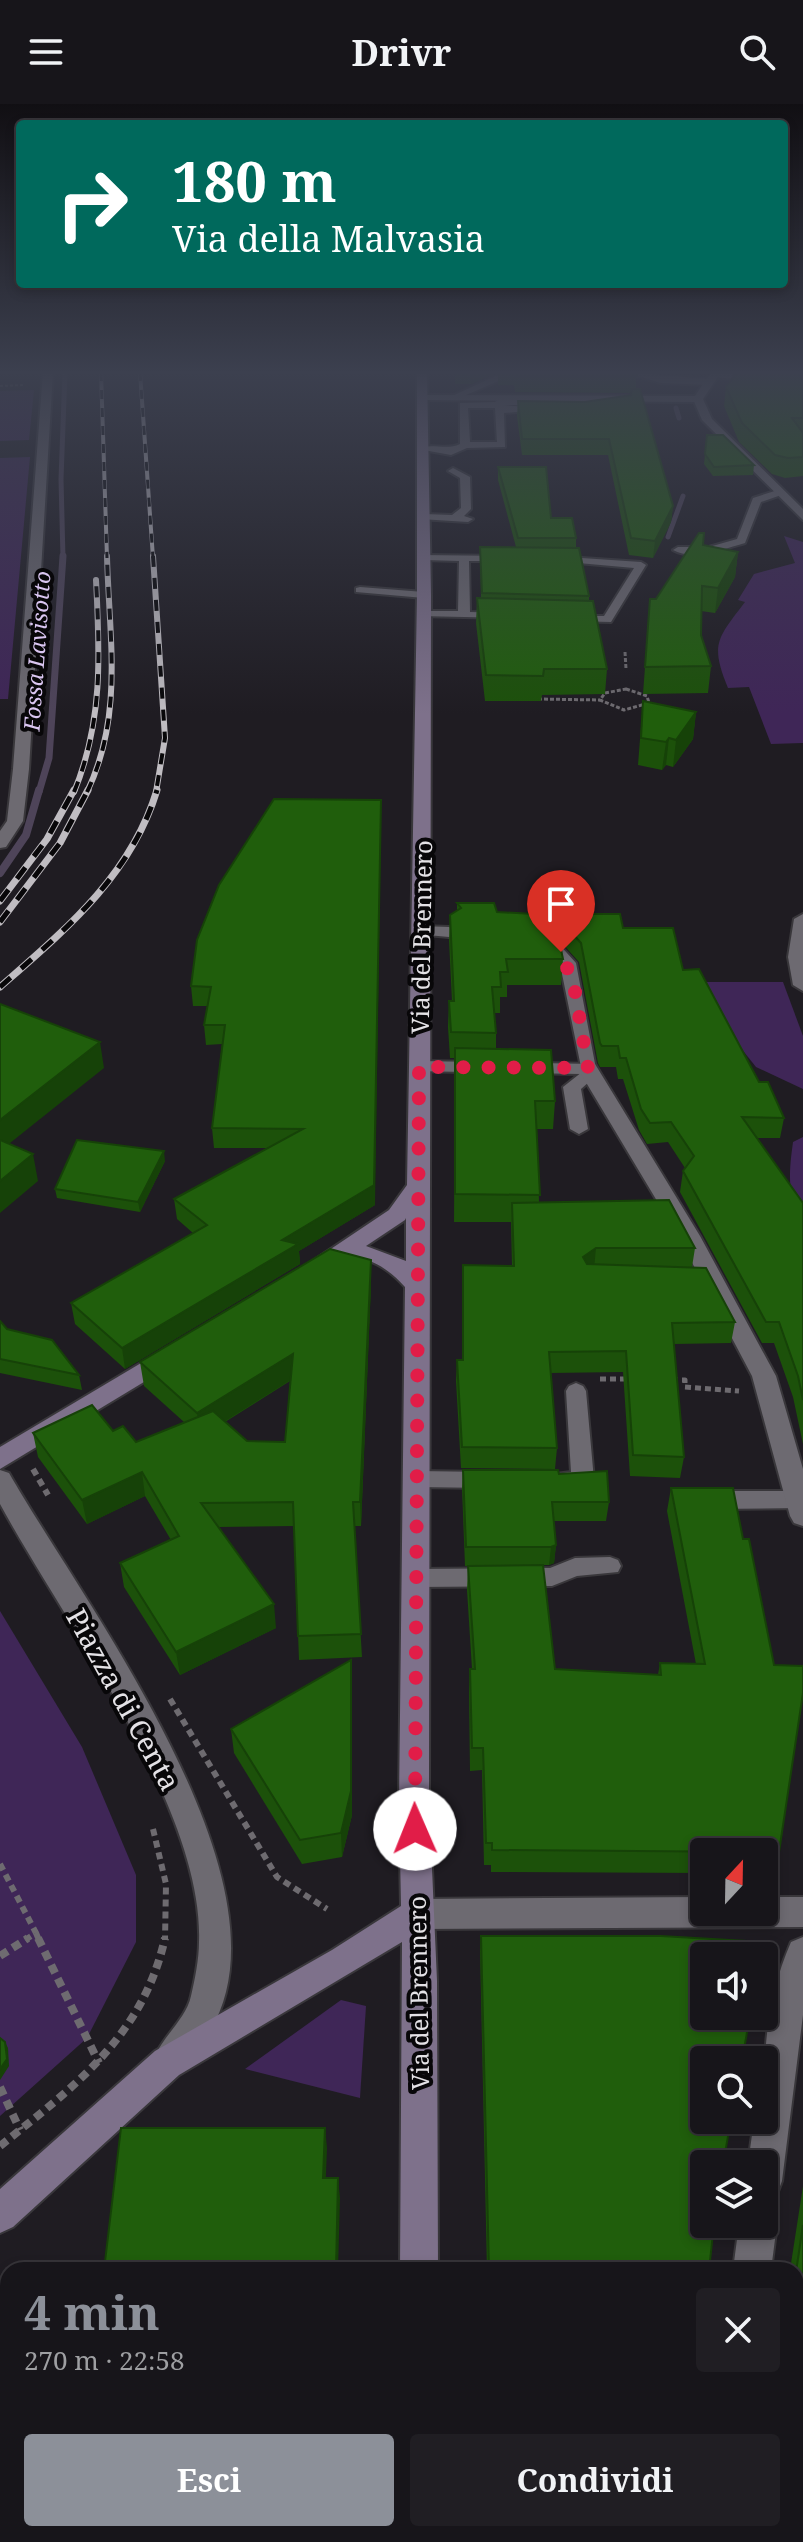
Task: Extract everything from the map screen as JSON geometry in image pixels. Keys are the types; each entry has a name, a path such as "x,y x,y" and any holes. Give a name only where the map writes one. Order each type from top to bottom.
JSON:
{"main road":[{"name":"Via del Brennero","path":"419,2262 416,1479 424,486"},
{"path":"289,1284 397,1215 420,1182"},
{"path":"342,1252 370,1251 384,1256 407,1272 419,1288"},
{"path":"0,1459 183,1347"},
{"name":"Piazza di Centa","path":"0,2214 167,2063 344,1961 417,1914"}],"street":[{"path":"1,840 15,821 21,769 40,486"},
{"path":"774,486 803,516"},
{"path":"803,919 797,957 803,985"},
{"path":"419,1067 585,1074 703,1279 764,1376 801,1508"},
{"name":"Piazza di Centa","path":"0,1480 167,1768 193,1831 216,1926 214,1962 207,2003 167,2063"},
{"path":"417,1914 803,1912"},
{"path":"768,2150 785,2018 803,1953"},
{"path":"753,2262 756,2238"}],"lane":[{"path":"456,517 466,509 465,486"},
{"path":"678,550 710,550 741,541 757,500 781,492"},
{"path":"424,517 472,520"},
{"path":"424,557 515,558"},
{"path":"464,558 464,615"},
{"path":"543,558 641,565 607,620 552,618"},
{"path":"360,590 424,595"},
{"path":"424,614 524,617"},
{"path":"421,931 449,932"},
{"path":"526,931 539,931 568,963 585,1074 572,1087 579,1129"},
{"path":"539,1480 583,1480 576,1391"},
{"path":"416,1479 511,1480"},
{"path":"684,1500 801,1508"},
{"path":"416,1578 552,1577 575,1567 610,1566"}],"path":[{"path":"625,652 626,669"},
{"path":"529,699 600,700 623,710 639,709 649,703 647,696 627,686 605,693 600,700"},
{"path":"685,1387 728,1390"},
{"path":"34,1471 50,1498"},
{"path":"163,1687 277,1877 327,1909"},
{"path":"0,2146 99,2063 134,2023 156,1978 165,1946 170,1895 150,1820"},
{"path":"0,1864 99,2063"},
{"path":"0,1956 36,1933"},
{"path":"0,2087 20,2130"}],"shaded area":[{"path":"0,486 27,486 8,699 0,699"},
{"path":"784,536 803,542 803,743 771,744 749,687 728,688 718,651 723,634 745,602 738,600 754,574 795,563"},
{"path":"688,982 783,982 803,1036 803,1089 756,1067"},
{"path":"803,1137 803,1215 793,1200 790,1171 793,1142"},
{"path":"0,1611 82,1747 136,1875 136,1942 87,2038 0,2116"},
{"path":"341,2000 366,2006 360,2098 245,2069"}],"building":[{"path":"503,486 548,486 551,518 572,518 576,538 518,538"},
{"path":"619,486 667,486 673,506 655,541 631,538"},
{"path":"699,533 704,533 703,545 738,552 718,588 702,586 701,635 711,666 645,667 650,599 656,599"},
{"path":"480,547 579,548 589,596 482,593"},
{"path":"477,598 593,601 607,669 544,669 543,676 486,675"},
{"path":"643,701 696,712 676,740 669,738 666,742 641,738"},
{"path":"274,799 381,800 374,1185 282,1240 298,1244 122,1348 71,1303 207,1225 174,1199 303,1129 212,1128 225,1025 204,1025 211,987 191,986 197,940 219,885"},
{"path":"457,903 494,903 497,912 535,914 559,940 563,959 506,959 508,972 500,972 501,987 492,987 496,1033 451,1032 449,1001 454,1001 450,915 461,908"},
{"path":"555,914 620,914 623,928 673,928 683,970 699,969 759,1082 768,1082 784,1118 742,1117 803,1203 803,1400 779,1322 766,1322 683,1171 694,1156 671,1122 650,1123 641,1109 626,1058 620,1058 618,1046 602,1046 600,1043 581,943"},
{"path":"0,1004 100,1042 0,1120"},
{"path":"455,1048 551,1050 555,1101 535,1101 540,1195 455,1194"},
{"path":"0,1140 33,1154 0,1181"},
{"path":"77,1140 164,1151 138,1202 55,1189"},
{"path":"669,1200 695,1248 596,1248 583,1257 587,1264 706,1268 735,1322 672,1323 684,1457 633,1455 626,1351 549,1352 557,1448 462,1447 457,1360 463,1360 463,1265 514,1266 512,1203"},
{"path":"330,1249 371,1260 360,1502 353,1502 361,1634 298,1636 293,1502 201,1503 274,1604 176,1652 120,1563 179,1536 142,1472 82,1500 33,1433 92,1405 113,1431 123,1426 136,1442 213,1411 247,1441 285,1442 293,1354 197,1413 140,1362"},
{"path":"0,1321 7,1329 52,1340 79,1375 0,1359"},
{"path":"463,1470 558,1470 559,1474 607,1471 609,1502 552,1502 556,1545 551,1547 466,1547"},
{"path":"671,1488 733,1488 743,1539 749,1539 774,1665 803,1666 803,1693 779,1852 778,1838 690,1838 690,1851 492,1850 492,1843 486,1843 483,1748 472,1748 470,1669 475,1669 468,1566 543,1565 555,1669 661,1675 660,1663 705,1664"},
{"path":"351,1660 351,1791 341,1833 300,1840 231,1729"},
{"path":"481,1936 661,1936 763,1942 690,1942 690,2030 747,2030 745,2046 690,2046 690,2134 728,2134 726,2150 690,2150 690,2238 712,2238 710,2262 489,2262"},
{"path":"0,2038 5,2042 7,2059 0,2069"},
{"path":"121,2128 325,2128 323,2178 338,2178 336,2262 105,2262"},
{"path":"803,2225 803,2262 797,2262"}],"waterway":[{"name":"Fossa Lavisotto","path":"61,486 63,557"},
{"path":"668,537 683,496"},
{"name":"Fossa Lavisotto","path":"39,792 49,758 63,557"},
{"name":"Fossa Lavisotto","path":"0,873 26,835 39,790"}],"railway":[{"path":"105,486 107,558"},
{"path":"148,486 153,558"},
{"path":"87,792 99,763 110,705 112,676 107,556"},
{"path":"153,556 165,738 156,792"},
{"path":"74,792 95,714 98,662 96,580"},
{"path":"0,901 47,839 74,790"},
{"path":"0,987 71,922 113,875 131,849 157,790"},
{"path":"0,922 60,843 87,792"}],"route":[{"path":"415,1829 419,1067 588,1068 574,986 568,963 561,952"}]}
